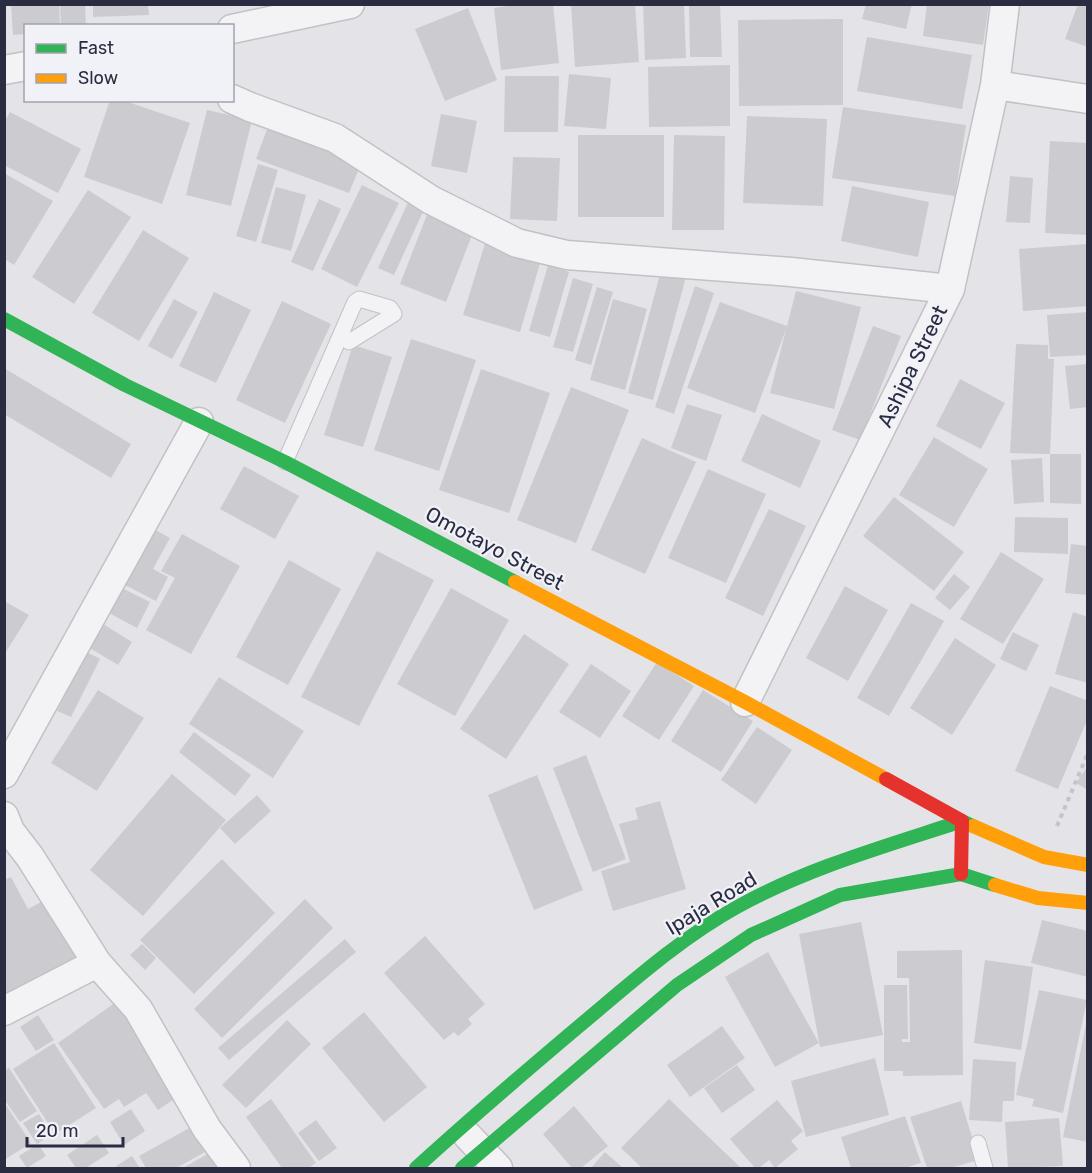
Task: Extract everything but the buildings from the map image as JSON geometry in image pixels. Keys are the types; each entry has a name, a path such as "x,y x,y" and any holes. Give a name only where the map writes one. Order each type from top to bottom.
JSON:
{"main road":[{"name":"Omotayo Street","path":"4,319 125,385 285,462 745,702 962,821"},
{"path":"961,874 962,821 1044,857 1088,865"},
{"name":"Ipaja Road","path":"416,1168 460,1127 660,958 737,907 831,864 962,821"},
{"path":"481,1162 677,984 751,935 840,895 961,874 1038,898 1088,903"}],"street":[{"path":"234,29 350,4"},
{"name":"Ashipa Street","path":"745,702 950,289 995,85 1005,4"},
{"path":"4,70 24,66"},
{"path":"995,85 1088,99"},
{"path":"234,100 335,138 431,200 517,243 567,255 791,272 950,289"},
{"path":"4,774 199,422"},
{"path":"4,816 10,831 30,857 97,963 138,1009 207,1129 236,1168"},
{"path":"4,1011 97,963"},
{"path":"460,1127 481,1162"}],"lane":[{"path":"285,462 355,302 359,299 390,308 393,311 394,314 348,342"},
{"path":"978,1143 985,1168"}],"path":[{"path":"1044,857 1088,753"}],"traffic: fast":[{"path":"4,319 125,385 285,462 515,582"},
{"path":"416,1168 520,1076 639,976 716,919 764,893 819,869 962,821 973,826"},
{"path":"462,1168 677,985 751,935 840,895 961,874 995,885"}],"traffic: slow":[{"path":"515,582 745,702 886,779"},
{"path":"973,826 1044,857 1088,865"},
{"path":"995,885 1038,898 1088,903"}],"traffic: jam":[{"path":"886,779 962,821 961,874"}]}
